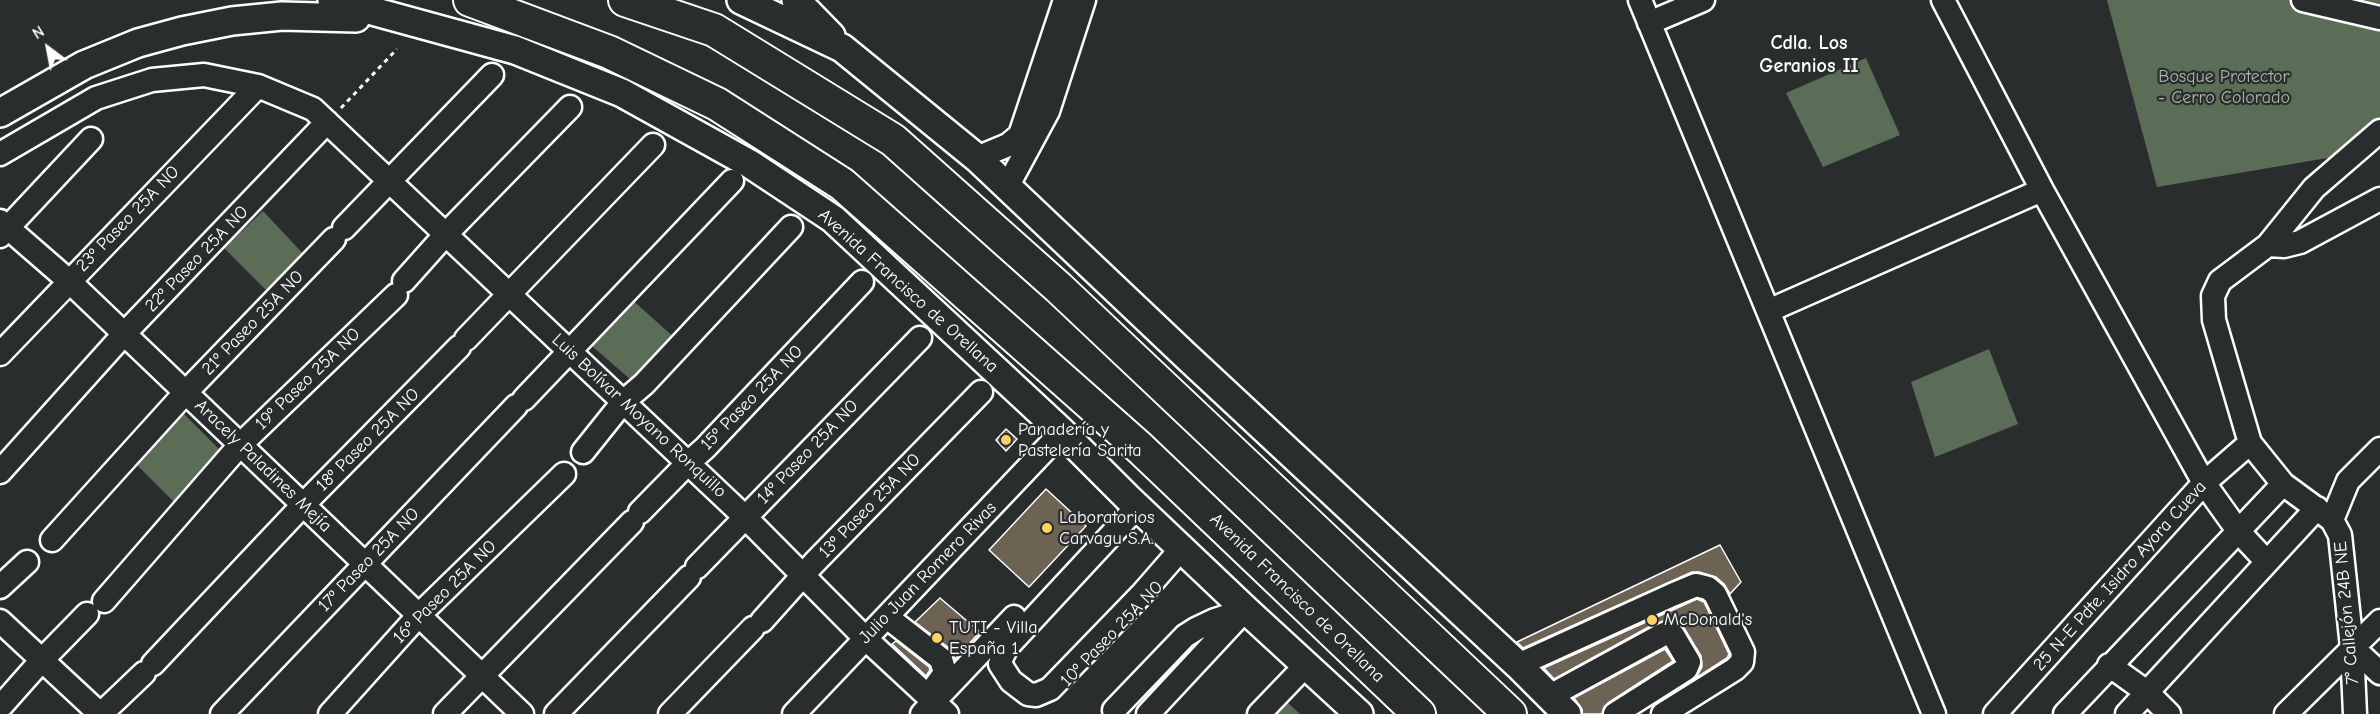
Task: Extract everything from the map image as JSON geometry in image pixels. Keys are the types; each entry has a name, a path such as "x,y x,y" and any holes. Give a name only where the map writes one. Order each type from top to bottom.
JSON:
{"highway":[{"name":"Avenida Francisco de Orellana","path":"470,0 609,52 717,104 842,184 1140,448 1419,714"},
{"path":"625,0 714,30 893,140 1059,288 1510,714"}],"main road":[{"name":"Avenida Francisco de Orellana","path":"332,0 515,50 622,93 750,164 833,219 1062,432 1133,503 1359,714"},
{"path":"741,0 842,48"},
{"path":"796,0 842,48 977,158 1558,705"},
{"path":"0,113 84,65 138,43 182,31 232,21 282,16 328,16 408,21"}],"street":[{"path":"1007,187 1026,138 1065,0"},
{"path":"977,158 1026,138 1048,111 1084,0"},
{"path":"1640,0 1934,714"},
{"path":"1649,23 1703,0"},
{"path":"1943,0 2042,190 2204,483 2239,532 2267,562"},
{"path":"2303,0 2380,18"},
{"name":"Luis Bolívar Moyano Ronquillo","path":"0,154 96,98 152,80 204,75 258,86 313,109 746,518 933,706"},
{"name":"21º Paseo 25A NO","path":"52,540 186,393 492,75"},
{"name":"23º Paseo 25A NO","path":"0,354 258,86"},
{"name":"19º Paseo 25A NO","path":"2,705 41,661 96,608 240,445 400,288 446,234 570,107"},
{"name":"22º Paseo 25A NO","path":"0,472 124,334 327,122"},
{"path":"2325,514 2283,484 2250,443 2214,320 2213,296 2220,281 2268,245 2314,188 2380,131"},
{"path":"2,228 91,139"},
{"name":"18º Paseo 25A NO","path":"100,714 149,668 303,505 653,145"},
{"name":"17º Paseo 25A NO","path":"222,714 732,181"},
{"path":"1768,311 2042,190"},
{"path":"2268,245 2284,246 2300,242 2380,200"},
{"path":"583,452 623,402 644,384 791,227"},
{"name":"Aracely Paladines Mejía","path":"2,228 69,281 522,714"},
{"name":"15º Paseo 25A NO","path":"445,714 687,463 705,448 862,282"},
{"name":"14º Paseo 25A NO","path":"556,714 920,338"},
{"name":"13º Paseo 25A NO","path":"670,714 981,392"},
{"name":"Julio Juan Romero Rivas","path":"794,714 1062,432"},
{"name":"25 N-E Pdte. Isidro Ayora Cueva","path":"1995,714 2204,483 2250,443"},
{"path":"2127,714 2267,562 2325,514 2348,481 2380,449"},
{"name":"16º Paseo 25A NO","path":"330,714 419,615 564,474"},
{"path":"2065,714 2283,484"},
{"path":"1133,503 1007,647 1000,664 1011,681 1028,693 1036,695 1050,689 1185,551"},
{"path":"933,706 1133,503"},
{"name":"7° Callejón 24B NE","path":"2325,514 2340,535 2352,647 2355,714"},
{"name":"10º Paseo 25A NO","path":"1036,714 1185,551"},
{"path":"0,587 27,562"},
{"path":"1518,665 1696,585 1708,588 1714,594 1743,652 1742,662 1735,669 1663,714"},
{"path":"1114,710 1185,636 1196,628 1246,610"},
{"path":"1148,714 1246,610"},
{"path":"887,617 941,659 945,666 943,679 933,706"},
{"path":"0,621 100,714"},
{"path":"2286,714 2380,621"},
{"path":"1558,705 1662,635 1667,633 1673,635 1689,662 1686,669 1615,714"},
{"path":"2352,647 2380,673"},
{"path":"1259,714 1306,664"},
{"path":"2109,665 2148,693 2169,714"}],"path":[{"path":"327,122 398,49"}],"green space":[{"name":"Bosque Protector - Cerro Colorado","path":"2107,0 2380,0 2380,149 2157,187"},
{"path":"1866,58 1900,135 1823,167 1786,93"},
{"path":"263,211 308,259 270,294 224,248"},
{"path":"629,297 676,339 636,384 587,342"},
{"path":"1989,349 2018,424 1935,457 1911,382"},
{"path":"180,410 225,455 178,506 133,461"},
{"path":"1287,702 1300,714 1276,714"}],"building":[{"name":"Panadería y Pastelería Sarita","path":"1006,429 1017,439 1006,451 996,440"},
{"path":"1046,489 1086,526 1029,587 989,550"},
{"path":"1720,545 1741,582 1730,594 1716,577 1692,572 1523,648 1517,642"},
{"path":"940,598 980,632 955,659 949,648 915,622"},
{"path":"1697,599 1704,602 1729,654 1727,658 1696,678 1702,667 1701,656 1684,628 1670,620 1656,623 1554,679 1544,668"},
{"path":"896,641 929,667 930,670 926,676 892,644"},
{"path":"1665,649 1673,661 1608,703 1602,714 1582,714 1582,709 1574,698"}],"place":[{"name":"Panadería y Pastelería Sarita","path":"1006,440"},
{"name":"Laboratorios Carvagu S.A.","path":"1047,528"},
{"name":"McDonald's","path":"1652,620"},
{"name":"TUTI - Villa España 1","path":"937,638"}],"district":[{"name":"Cdla. Los Geranios II","path":"1809,54"}]}
